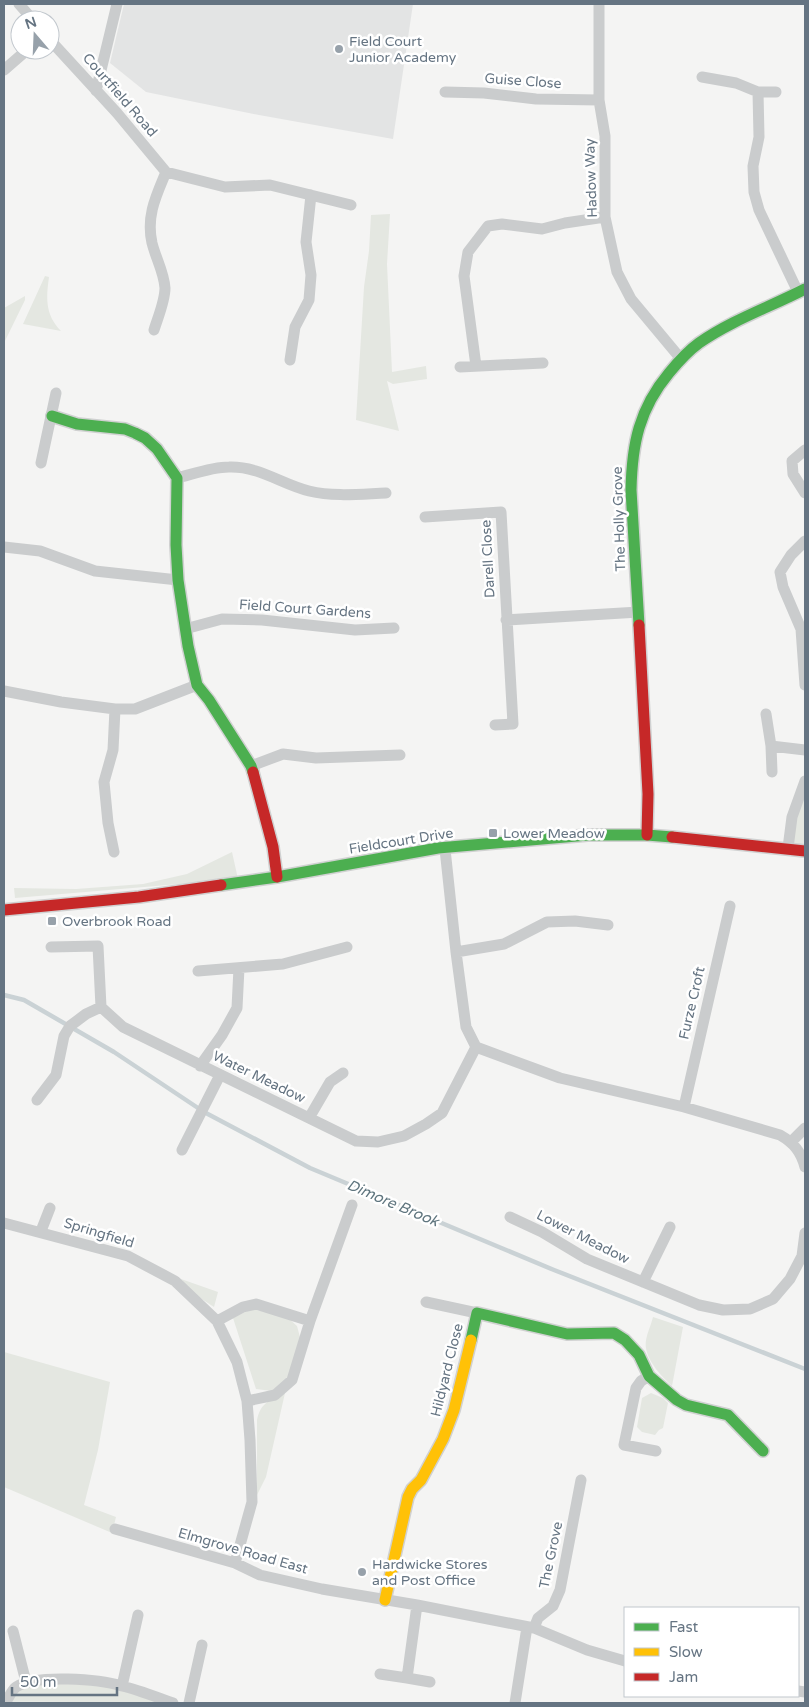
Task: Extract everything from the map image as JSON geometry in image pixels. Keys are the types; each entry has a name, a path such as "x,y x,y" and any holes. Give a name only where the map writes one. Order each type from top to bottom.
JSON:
{"street":[{"path":"96,91 117,4"},
{"name":"Hadow Way","path":"599,4 599,100 605,136 606,217 617,272 631,299 681,359"},
{"name":"Courtfield Road","path":"60,51 117,113 166,172"},
{"path":"4,70 16,60"},
{"path":"702,77 736,83 758,92 776,92"},
{"name":"Guise Close","path":"445,92 484,93 536,99 599,100"},
{"path":"758,92 759,137 753,166 754,192 759,210 802,290"},
{"path":"154,330 165,290 162,271 152,243 150,224 152,204 166,172 225,186 270,185 350,205"},
{"path":"290,360 296,327 309,300 311,274 306,242 311,195"},
{"path":"476,366 464,276 468,252 488,226 502,224 542,229 565,223 606,217"},
{"name":"The Holly Grove","path":"647,835 648,794 632,490 633,452 636,432 651,397 681,359 697,344 714,333 802,290"},
{"path":"460,367 543,363"},
{"path":"41,463 56,394"},
{"path":"52,416 77,424 125,429 135,433 145,438 157,449 168,463 176,478 178,580 185,629 197,685 209,700 251,766 273,847 277,877"},
{"path":"805,450 792,461 793,474 805,493"},
{"path":"176,478 227,466 265,473 288,484 310,491 345,495 386,493"},
{"name":"Darell Close","path":"425,517 501,512 513,724 495,725"},
{"path":"805,542 790,555 780,572 783,587 801,629 805,685"},
{"path":"4,547 40,551 95,571 178,580"},
{"path":"506,620 639,612"},
{"name":"Field Court Gardens","path":"185,629 222,619 262,620 355,630 394,628"},
{"path":"4,691 60,702 115,709 135,709 197,685"},
{"path":"114,852 108,823 104,782 113,750 115,709"},
{"path":"766,714 772,772"},
{"path":"770,746 805,750"},
{"path":"251,766 283,754 316,758 400,755"},
{"path":"788,848 792,816 805,781"},
{"name":"Fieldcourt Drive","path":"4,910 139,897 277,877 438,848 588,835 647,835 805,850"},
{"path":"445,848 466,1027 476,1047 560,1078 684,1107 780,1135 792,1141 803,1159 805,1168"},
{"name":"Furze Croft","path":"684,1107 730,906"},
{"path":"456,952 504,944 547,922 575,921 608,925"},
{"path":"37,1100 56,1075 62,1041 70,1026 101,1007 98,946 52,947"},
{"path":"198,971 283,964 346,947"},
{"path":"200,1066 222,1036 237,1008 239,968"},
{"name":"Water Meadow","path":"101,1007 123,1027 356,1141 378,1142 404,1136 442,1113 476,1047"},
{"path":"309,1118 330,1082 343,1073"},
{"path":"182,1150 220,1075"},
{"path":"792,1141 805,1128"},
{"path":"247,1401 275,1395 292,1380 310,1321 352,1205"},
{"name":"Springfield","path":"41,1231 50,1208"},
{"name":"Lower Meadow","path":"510,1217 542,1232 587,1259 699,1305 723,1310 750,1309 773,1299 790,1279 804,1257 805,1233"},
{"name":"Springfield","path":"4,1223 41,1231 128,1256 175,1281 217,1321 237,1362 247,1401 252,1502 236,1563"},
{"path":"643,1282 670,1227"},
{"name":"Hildyard Close","path":"426,1302 567,1334 614,1333 626,1340 639,1355 650,1376 677,1400 686,1405 728,1415 763,1451"},
{"path":"217,1321 243,1306 256,1304 310,1321"},
{"name":"Hildyard Close","path":"385,1600 408,1497 412,1489 421,1480 443,1439 454,1410 477,1313"},
{"path":"650,1376 641,1381 636,1388 624,1445 656,1451"},
{"name":"The Grove","path":"530,1627 553,1606 560,1590 581,1480"},
{"name":"Elmgrove Road East","path":"115,1529 236,1563 260,1575 322,1589 530,1627 587,1650 624,1661"},
{"path":"407,1678 417,1605"},
{"path":"122,1686 138,1615"},
{"path":"515,1703 530,1627"},
{"path":"13,1631 26,1682"},
{"path":"189,1703 202,1645"},
{"path":"380,1674 430,1682"},
{"path":"5,1703 14,1689 26,1682 59,1679 103,1682 122,1686 173,1703"}],"shaded area":[{"path":"124,4 413,4 393,139 146,92 110,63"},
{"path":"390,214 387,264 392,372 426,366 427,379 393,384 387,381 399,431 356,420 364,287 371,215"},
{"path":"45,276 49,277 47,299 49,312 61,331 23,324"},
{"path":"25,296 25,300 4,343 4,308"},
{"path":"805,781 805,851 788,848"},
{"path":"232,852 238,879 15,898 14,888 76,889 143,884 187,874"},
{"path":"181,1279 218,1292 214,1307 194,1294"},
{"path":"251,1309 286,1316 297,1326 301,1341 288,1378 272,1391 256,1389 233,1318"},
{"path":"653,1317 683,1327 672,1386 656,1369 647,1353 646,1341"},
{"path":"4,1352 110,1382 98,1450 84,1505 116,1517 112,1533 4,1487"},
{"path":"285,1393 266,1477 257,1495 257,1420 263,1406 270,1400"},
{"path":"651,1393 663,1398 668,1403 663,1428 655,1435 642,1432 637,1427 642,1398"},
{"path":"26,1682 103,1682 173,1703 6,1702"}],"waterway":[{"name":"Dimore Brook","path":"4,995 24,1000 114,1052 204,1112 310,1168 554,1270 805,1369"}],"traffic: fast":[{"path":"639,625 631,490 633,457 644,414 659,386 672,369 699,343 738,321 805,289"},
{"path":"52,416 77,424 125,429 135,433 145,438 157,449 177,478 176,545 178,580 188,646 197,685 209,700 253,772"},
{"path":"221,885 277,877 438,848 588,835 672,837"},
{"path":"471,1340 477,1313 567,1334 614,1333 625,1340 639,1355 649,1376 677,1400 686,1405 728,1415 763,1451"}],"traffic: slow":[{"path":"385,1600 408,1497 412,1489 421,1480 443,1439 454,1410 471,1340"}],"traffic: jam":[{"path":"639,625 648,794 647,835"},
{"path":"253,772 273,847 277,877"},
{"path":"672,837 805,851"},
{"path":"4,910 139,897 221,885"}],"place":[{"name":"Field Court Junior Academy","path":"339,49"},
{"name":"Lower Meadow","path":"493,833"},
{"name":"Overbrook Road","path":"52,921"},
{"name":"Hardwicke Stores and Post Office","path":"362,1572"}]}
